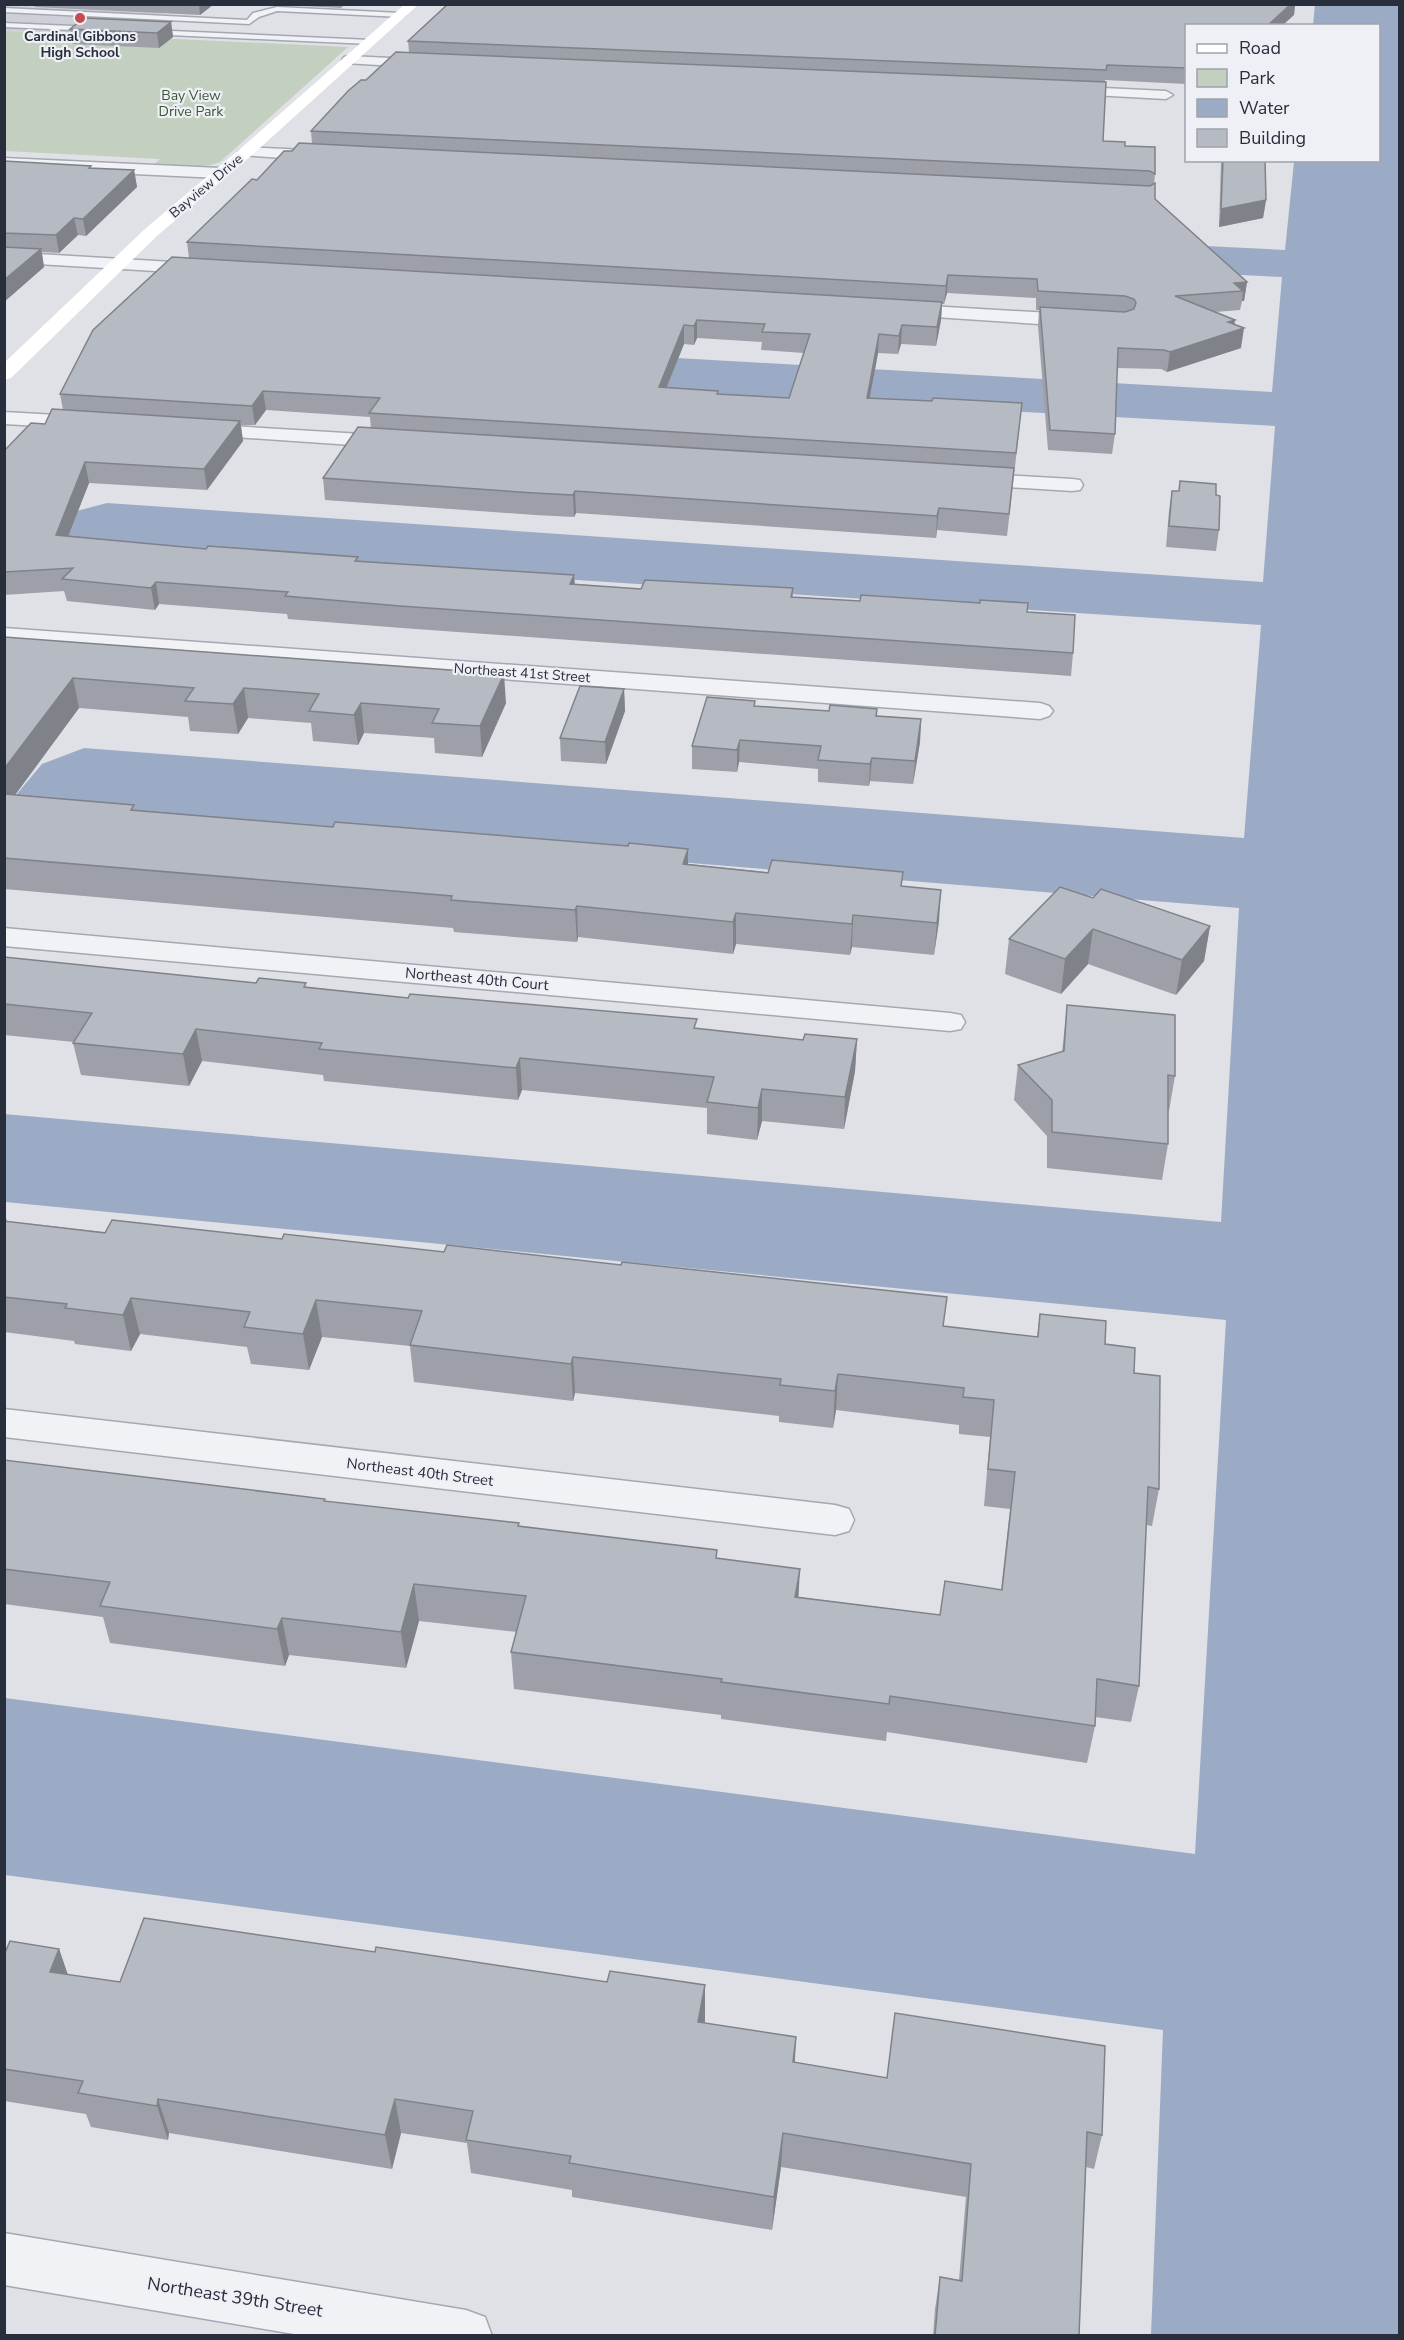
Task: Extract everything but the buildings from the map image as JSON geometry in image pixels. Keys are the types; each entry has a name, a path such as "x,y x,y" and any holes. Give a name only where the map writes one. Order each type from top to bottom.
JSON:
{"street":[{"name":"Bayview Drive","path":"4,374 115,264 407,10"},
{"path":"349,60 440,64"},
{"path":"1047,90 1166,94"},
{"path":"246,152 337,157"},
{"path":"4,163 220,173"},
{"path":"4,257 226,270"},
{"path":"883,309 1099,321"},
{"path":"4,418 111,424"},
{"path":"182,429 420,444"},
{"path":"941,477 1072,485"},
{"name":"Northeast 41st Street","path":"4,635 1040,711"},
{"name":"Northeast 40th Court","path":"4,937 950,1022"},
{"name":"Northeast 40th Street","path":"4,1423 835,1520"},
{"name":"Northeast 39th Street","path":"4,2259 466,2336"}],"lane":[{"path":"233,36 256,15 277,9 341,12 407,10"},
{"path":"4,10 249,22"},
{"path":"333,19 341,12"},
{"path":"4,25 107,30"},
{"path":"142,32 370,42"},
{"path":"309,39 317,32"}],"shaded area":[{"name":"Cardinal Gibbons High School","path":"5,5 174,5 128,37 5,31"}],"green space":[{"name":"Bay View Drive Park","path":"5,31 348,47 220,162 195,167 169,167 152,166 160,159 5,151"}],"water":[{"path":"1315,5 1399,5 1399,2335 1151,2335 1163,2030 5,1875 5,1698 1195,1854 1226,1320 5,1202 4,1114 1221,1222 1239,908 32,809 16,795 42,764 84,748 1244,838 1261,625 75,547 56,536 73,512 107,503 1263,582 1275,426 176,365 204,331 1272,392 1282,277 307,229 325,203 1285,250 1294,162 1380,162 1380,24 1313,24"}],"place":[{"name":"Cardinal Gibbons High School","path":"80,18"}]}
